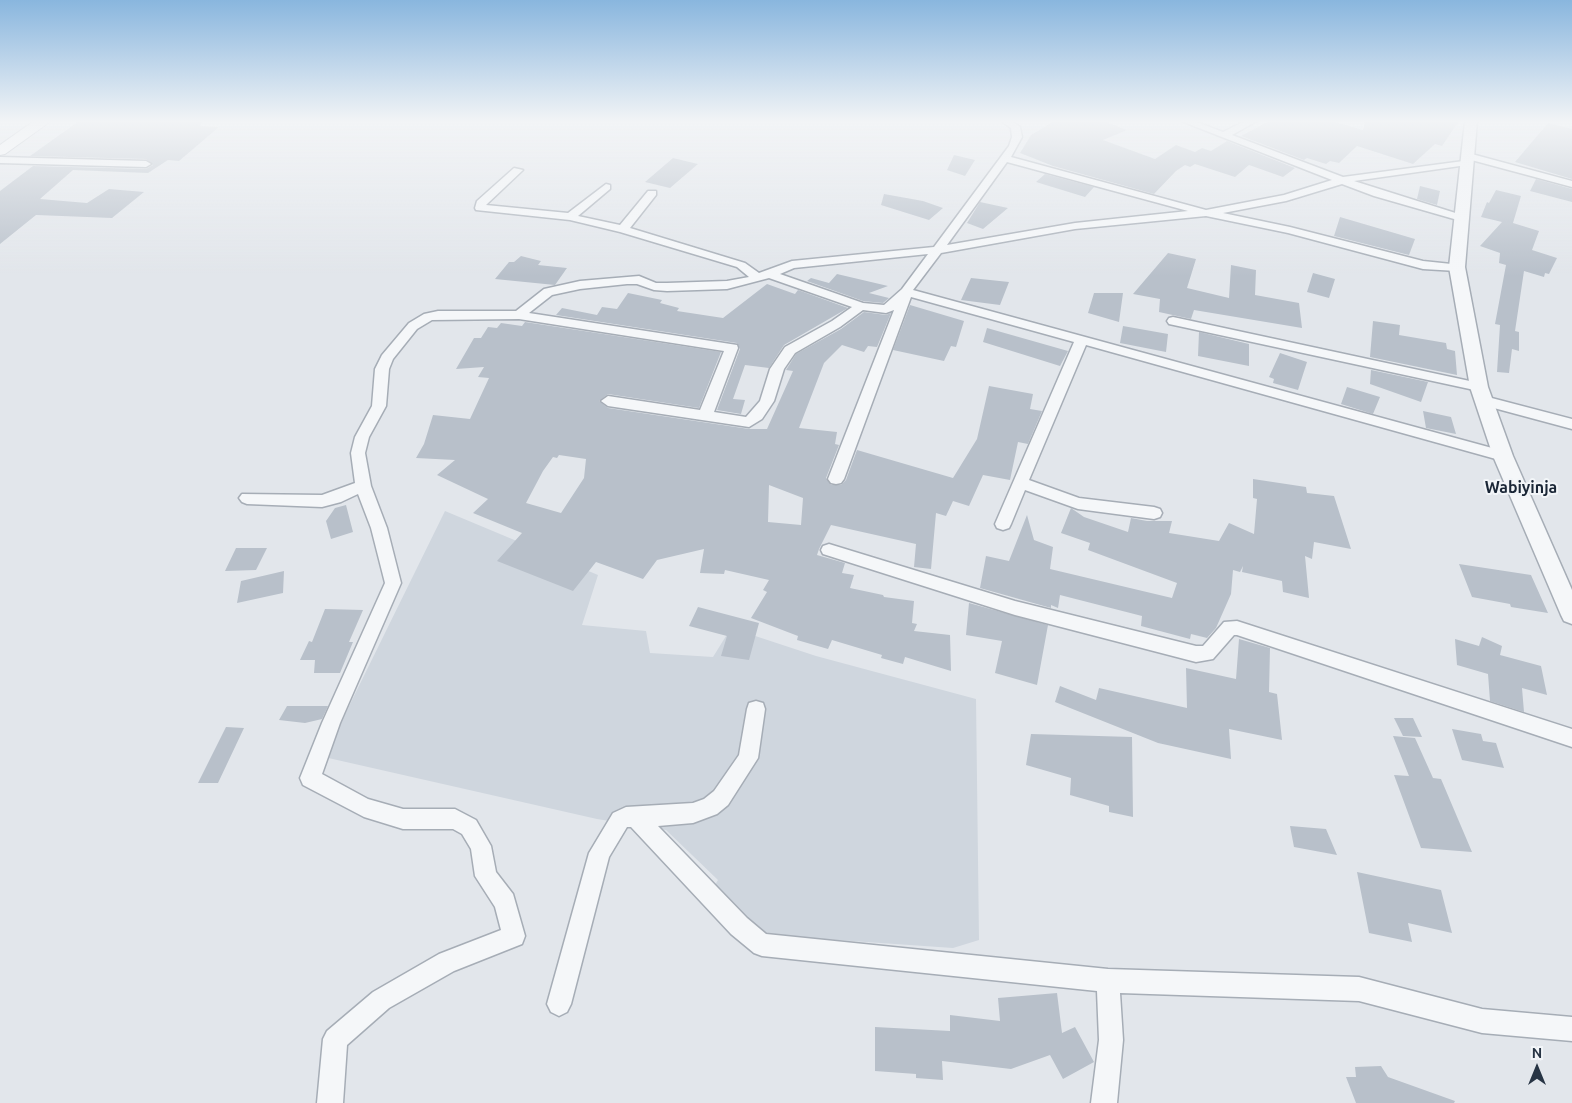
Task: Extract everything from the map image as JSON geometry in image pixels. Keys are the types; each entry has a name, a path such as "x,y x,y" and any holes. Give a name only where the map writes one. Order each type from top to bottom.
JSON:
{"street":[{"path":"515,172 481,203 480,208 570,216 623,229 741,265 763,275 861,306 886,309 893,306 906,292 994,172"},
{"path":"1058,172 1206,213 1290,230 1392,258 1423,264 1457,266"},
{"path":"1323,172 1378,194 1461,218"},
{"path":"519,315 548,292 580,284 639,280 654,286 727,285 792,265 937,250 1075,226 1206,213 1286,198 1343,180 1387,172"},
{"path":"1466,172 1457,266 1481,394 1503,456 1572,615"},
{"path":"1524,172 1572,184"},
{"path":"570,216 606,187"},
{"path":"623,229 652,193"},
{"path":"906,292 1503,456"},
{"path":"836,479 906,292"},
{"path":"608,401 749,422 757,416 767,402 777,369 790,350 861,306"},
{"path":"330,1103 335,1039 389,995 447,962 514,936 505,902 486,876 481,846 469,827 454,819 403,819 364,807 310,778 330,723 393,583 380,528 363,486 358,453 362,437 379,406 382,369 406,334 428,317 519,315 732,348 705,416"},
{"path":"1173,321 1481,394 1572,424"},
{"path":"1004,524 1081,341"},
{"path":"1021,483 1078,502 1154,513"},
{"path":"247,498 322,501 336,498 363,486"},
{"path":"829,550 1015,608 1196,654 1207,654 1230,627 1237,628 1572,738"},
{"path":"559,1004 600,853 620,820 626,817 636,818 693,813 710,807 721,798 748,758 756,709"},
{"path":"636,818 739,926 762,945 1108,980 1359,990 1482,1021 1572,1029"},
{"path":"1104,1103 1111,1040 1108,980"}],"shaded area":[{"path":"445,511 598,575 582,625 646,631 650,653 713,657 731,628 816,656 976,699 979,940 953,948 765,935 715,885 718,880 666,830 597,819 324,757"}],"building":[{"path":"24,172 70,172 40,199 87,203 109,189 144,192 112,218 36,215 0,244 0,191"},
{"path":"656,172 688,172 670,188 645,182"},
{"path":"954,172 967,172 965,176"},
{"path":"1076,172 1175,172 1154,194"},
{"path":"1221,172 1240,172 1235,177"},
{"path":"1270,172 1289,172 1283,177"},
{"path":"1550,172 1572,172 1572,179"},
{"path":"1045,174 1094,187 1085,197 1036,182"},
{"path":"1536,179 1572,189 1572,202 1530,191"},
{"path":"1420,186 1440,191 1437,205 1417,199"},
{"path":"1496,190 1521,196 1513,223 1539,231 1532,250 1557,258 1549,274 1545,273 1544,277 1524,271 1515,331 1519,332 1519,351 1512,349 1509,373 1497,372 1500,325 1495,324 1506,265 1499,263 1500,253 1480,246 1502,222 1481,217 1487,202 1489,203"},
{"path":"884,194 923,201 943,208 929,220 881,205"},
{"path":"980,202 1008,208 983,229 967,223"},
{"path":"1340,217 1415,239 1409,255 1334,236"},
{"path":"1168,253 1196,259 1187,288 1229,298 1231,265 1256,270 1255,295 1299,303 1302,328 1194,310 1191,319 1159,312 1160,299 1133,294"},
{"path":"521,256 541,261 538,265 567,268 555,285 495,279 509,262 514,262"},
{"path":"1313,273 1335,279 1329,298 1307,292"},
{"path":"837,274 888,286 869,293 889,298 883,303 863,301 807,281 811,278 829,283"},
{"path":"971,278 1009,282 1000,305 961,300"},
{"path":"767,284 795,294 798,290 848,308 784,345 769,368 745,365 733,399 745,400 741,414 717,410 740,349 737,343 556,315 562,308 597,315 602,307 617,309 628,293 662,300 660,303 679,308 677,311 723,318"},
{"path":"1094,293 1123,293 1119,322 1088,313"},
{"path":"910,305 964,321 956,347 951,346 944,361 893,350"},
{"path":"864,312 886,315 891,313 877,347 868,346 864,352 842,345 824,363 799,428 837,432 835,444 839,445 826,478 831,485 841,485 846,480 857,450 953,478 977,439 989,386 1033,394 1030,409 1042,411 1028,444 1018,442 1010,480 983,475 969,506 953,501 946,516 936,513 931,569 914,567 916,544 831,525 819,549 817,555 845,563 842,573 854,575 850,588 883,595 884,597 914,601 912,623 917,624 914,631 950,635 951,671 905,657 903,664 881,658 882,655 832,640 828,649 797,640 798,636 751,618 767,592 763,590 769,580 725,570 724,574 700,573 704,549 657,560 643,579 596,562 573,591 497,561 522,533 473,513 488,499 437,475 455,460 416,458 424,444 433,415 470,419 489,378 478,377 484,367 456,369 474,338 481,338 488,327 497,328 501,323 522,326 525,322 721,352 699,408 608,394 599,401 608,408 749,429 767,429 793,371 786,370 796,354 841,329","holes":["559,455 586,459 584,478 561,513 526,503 543,471 553,457 557,458","769,485 803,498 801,525 768,522"]},
{"path":"1373,321 1400,325 1399,335 1446,343 1447,349 1455,351 1457,375 1370,357"},
{"path":"1123,326 1168,334 1166,352 1120,343"},
{"path":"987,328 1068,351 1060,366 983,342"},
{"path":"1199,332 1249,344 1249,366 1198,356"},
{"path":"1280,353 1307,362 1298,390 1273,383 1274,379 1269,377"},
{"path":"1371,370 1428,382 1421,402 1370,384"},
{"path":"1347,387 1380,397 1373,414 1341,404"},
{"path":"1423,411 1451,417 1456,434 1426,428"},
{"path":"1253,479 1306,487 1307,493 1334,496 1351,549 1314,542 1312,559 1305,556 1309,598 1283,592 1282,581 1242,572 1243,566 1240,572 1233,570 1231,594 1216,628 1207,638 1191,634 1190,639 1141,626 1142,616 1060,595 1058,608 1051,605 1051,608 980,588 986,556 1009,561 1027,515 1034,540 1053,547 1050,569 1172,598 1177,583 1088,550 1090,543 1061,533 1071,508 1084,517 1128,532 1131,518 1147,521 1172,521 1169,533 1219,541 1229,523 1254,534 1257,499 1253,498"},
{"path":"346,505 353,532 331,539 326,521 335,508"},
{"path":"236,548 267,548 256,570 225,571"},
{"path":"1459,564 1531,575 1548,613 1511,607 1510,604 1472,597"},
{"path":"284,571 283,593 237,603 241,581"},
{"path":"969,603 1048,625 1037,685 995,673 1002,641 966,635"},
{"path":"698,607 759,623 749,660 721,656 727,636 689,626"},
{"path":"325,609 363,610 349,642 353,642 340,673 314,673 315,660 300,660 309,641 312,642"},
{"path":"1482,637 1502,646 1500,655 1541,666 1547,695 1522,688 1524,712 1490,701 1488,674 1457,665 1455,639 1479,646"},
{"path":"1239,639 1270,648 1269,692 1277,694 1282,740 1229,729 1231,759 1158,743 1055,702 1060,686 1096,700 1099,688 1187,708 1186,668 1236,679"},
{"path":"287,706 328,706 322,719 305,723 279,720"},
{"path":"1394,718 1413,718 1422,737 1403,736"},
{"path":"226,727 244,728 218,783 198,783"},
{"path":"1452,729 1481,734 1483,741 1496,743 1504,768 1462,760"},
{"path":"1031,734 1132,737 1133,817 1109,812 1109,806 1070,795 1071,778 1026,765"},
{"path":"1393,736 1415,738 1433,778 1441,779 1472,852 1421,848 1394,775 1409,776"},
{"path":"1290,826 1326,829 1337,855 1294,847"},
{"path":"1357,872 1441,890 1452,933 1408,923 1412,942 1369,933"},
{"path":"1057,993 1062,1033 1075,1027 1094,1062 1063,1079 1050,1055 1011,1069 942,1061 943,1080 916,1078 916,1074 875,1071 875,1027 950,1031 950,1015 1000,1021 998,998"},
{"path":"1381,1066 1388,1077 1455,1101 1454,1103 1356,1103 1346,1077 1356,1077 1355,1067"}],"district":[{"name":"Wabiyinja","path":"1521,488"}]}
